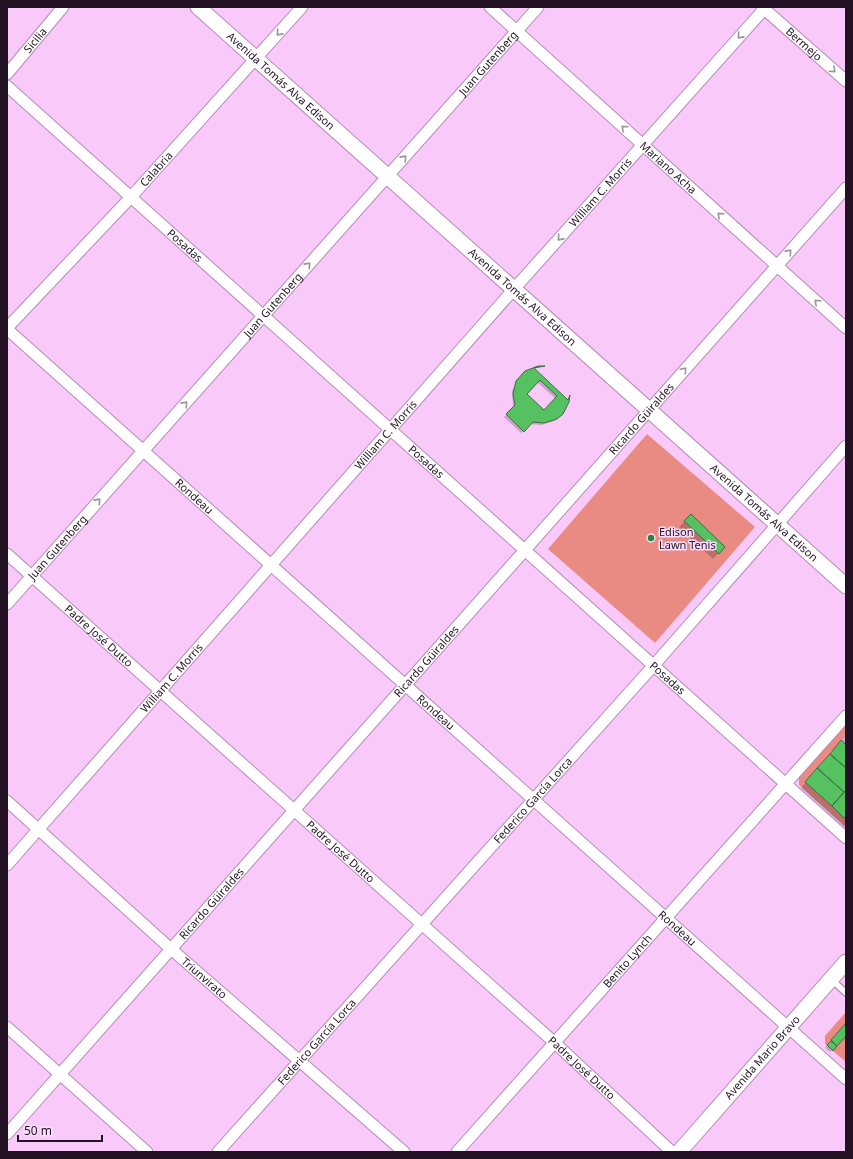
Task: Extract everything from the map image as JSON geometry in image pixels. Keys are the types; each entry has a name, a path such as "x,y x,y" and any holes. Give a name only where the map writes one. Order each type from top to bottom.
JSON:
{"main road":[{"name":"Avenida Tomás Alva Edison","path":"198,7 846,586"},
{"name":"Avenida Mario Bravo","path":"679,1152 846,962"}],"street":[{"name":"Sicilia","path":"7,74 63,7"},
{"name":"Calabria","path":"7,329 131,197 302,7"},
{"name":"Mariano Acha","path":"490,7 846,328"},
{"name":"Juan Gutenberg","path":"7,604 538,7"},
{"name":"Bermejo","path":"764,8 846,81"},
{"name":"William C. Morris","path":"7,865 514,289 764,8"},
{"name":"Posadas","path":"7,86 846,838"},
{"name":"Ricardo Güiraldes","path":"7,1134 846,188"},
{"name":"Rondeau","path":"7,329 846,1079"},
{"name":"Federico García Lorca","path":"218,1152 534,800 778,525 846,446"},
{"name":"Padre José Dutto","path":"7,554 555,1043 672,1152"},
{"name":"Benito Lynch","path":"457,1152 787,784 846,716"},
{"name":"Triunvirato","path":"7,801 170,949 404,1152"},
{"path":"7,1027 147,1152"}],"lane":[{"path":"831,979 846,992"}],"shaded area":[{"name":"Edison Lawn Tenis","path":"647,434 755,527 655,643 548,549"},
{"path":"846,722 846,735 805,782 846,819 846,827 799,785 799,777"},
{"path":"846,1012 846,1062 825,1044 825,1036"}],"building":[{"path":"538,366 545,366 534,368 568,400 570,395 569,402 563,414 557,419 544,423 533,422 524,432 506,414 515,405 513,394 516,381 525,371","holes":["540,380 557,396 544,410 527,394"]},
{"path":"691,514 725,547 719,554 684,521"},
{"path":"841,740 846,745 846,768 830,754"},
{"path":"830,754 846,768 846,790 844,792 817,768"},
{"path":"817,768 844,792 832,806 805,782"},
{"path":"846,790 846,816 844,818 832,806"},
{"path":"846,1023 846,1036 837,1046 831,1040"},
{"path":"831,1041 837,1046 833,1051 827,1045"}],"place":[{"name":"Edison Lawn Tenis","path":"651,538"}]}
